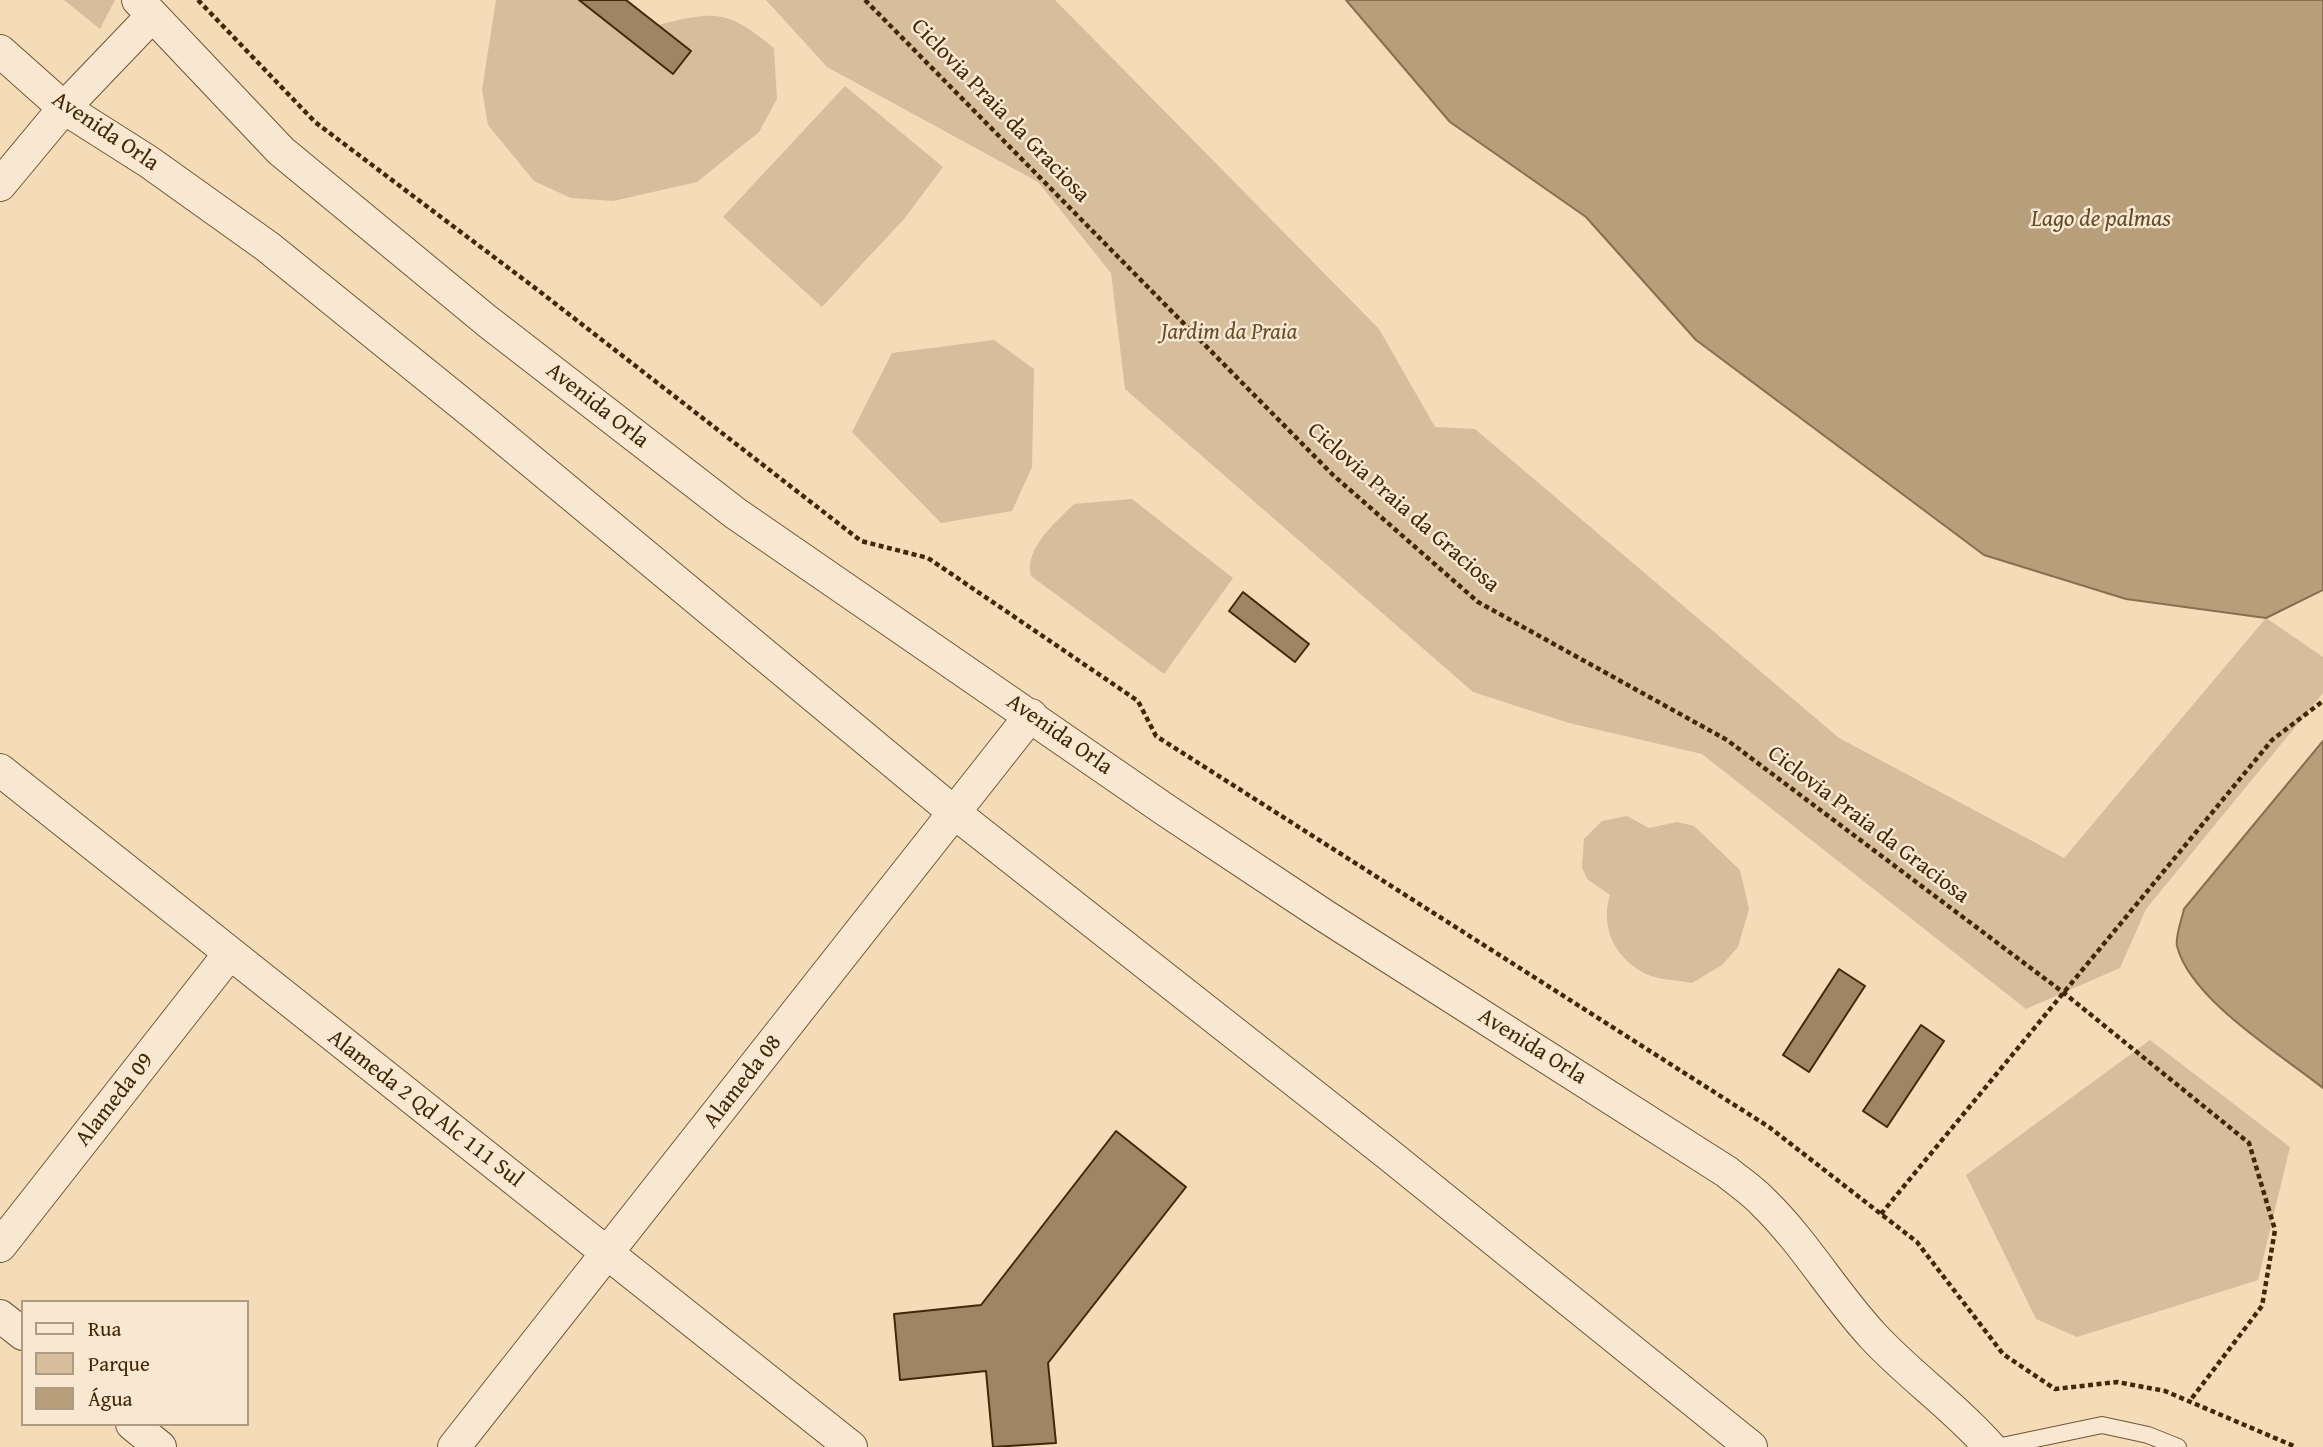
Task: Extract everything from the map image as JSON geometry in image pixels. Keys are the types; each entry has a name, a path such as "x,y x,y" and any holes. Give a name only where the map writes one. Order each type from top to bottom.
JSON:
{"street":[{"path":"0,185 145,8"},
{"name":"Avenida Orla","path":"145,8 281,151 487,321 735,513 1167,811 1325,916 1727,1172 1778,1218 1851,1311 1884,1348 1929,1391 1962,1416 1990,1447"},
{"name":"Avenida Orla","path":"0,51 64,108 149,162 268,247 956,814 1367,1137 1751,1447"},
{"name":"Alameda 08","path":"454,1447 956,814 1031,715"},
{"name":"Alameda 2 Qd Alc 111 Sul","path":"0,770 851,1447"},
{"name":"Alameda 09","path":"0,1246 230,953"},
{"path":"0,1316 21,1332"},
{"path":"134,1426 160,1447"}],"lane":[{"path":"1997,1447 2102,1425 2148,1435 2178,1447"}],"path":[{"path":"198,0 316,122 539,291 860,541 929,558 1138,701 1156,736 1769,1127 1917,1242 2003,1354 2056,1389 2117,1382 2165,1391 2296,1447"},
{"name":"Ciclovia Praia da Graciosa","path":"865,0 1333,475 1478,602 1727,740 2064,993 2249,1143 2275,1230 2262,1306 2189,1402"},
{"path":"1881,1214 2273,740 2323,701"}],"green space":[{"path":"64,0 115,0 100,29"},
{"path":"496,0 579,0 673,74 691,51 658,25 708,16 732,20 745,26 774,48 777,99 759,132 697,182 613,201 571,198 534,181 488,125 482,90"},
{"name":"Jardim da Praia","path":"766,0 1055,0 1379,329 1435,427 1475,429 1839,738 2064,858 2266,618 2323,657 2323,693 2146,909 2120,968 2026,1009 1702,754 1569,723 1473,692 1125,389 1111,273 1038,182 827,67"},
{"path":"845,86 943,167 904,219 822,307 723,217"},
{"path":"994,340 1034,369 1032,467 1012,511 941,523 852,432 892,353"},
{"path":"1132,499 1233,578 1164,674 1031,576 1032,555 1037,546 1043,536 1074,504"},
{"path":"1627,816 1649,828 1677,822 1694,826 1740,870 1749,909 1738,947 1722,965 1692,983 1649,975 1625,958 1617,949 1608,929 1607,907 1610,895 1587,879 1582,867 1584,839 1602,821"},
{"path":"2150,1040 2290,1147 2258,1280 2077,1337 2036,1319 1966,1175"}],"water":[{"name":"Lago de palmas","path":"1346,0 2323,0 2323,590 2266,618 2126,599 1984,555 1696,340 1586,217 1450,122"},
{"path":"2323,741 2323,1088 2239,1024 2199,986 2185,966 2177,942 2184,909"}],"building":[{"path":"579,0 626,0 691,51 673,74"},
{"path":"1243,592 1309,644 1295,662 1229,611"},
{"path":"1839,969 1865,986 1809,1072 1783,1055"},
{"path":"1921,1025 1944,1041 1887,1127 1863,1111"},
{"path":"1116,1131 1186,1187 1048,1363 1056,1443 993,1447 986,1371 900,1380 894,1314 981,1305"}]}
